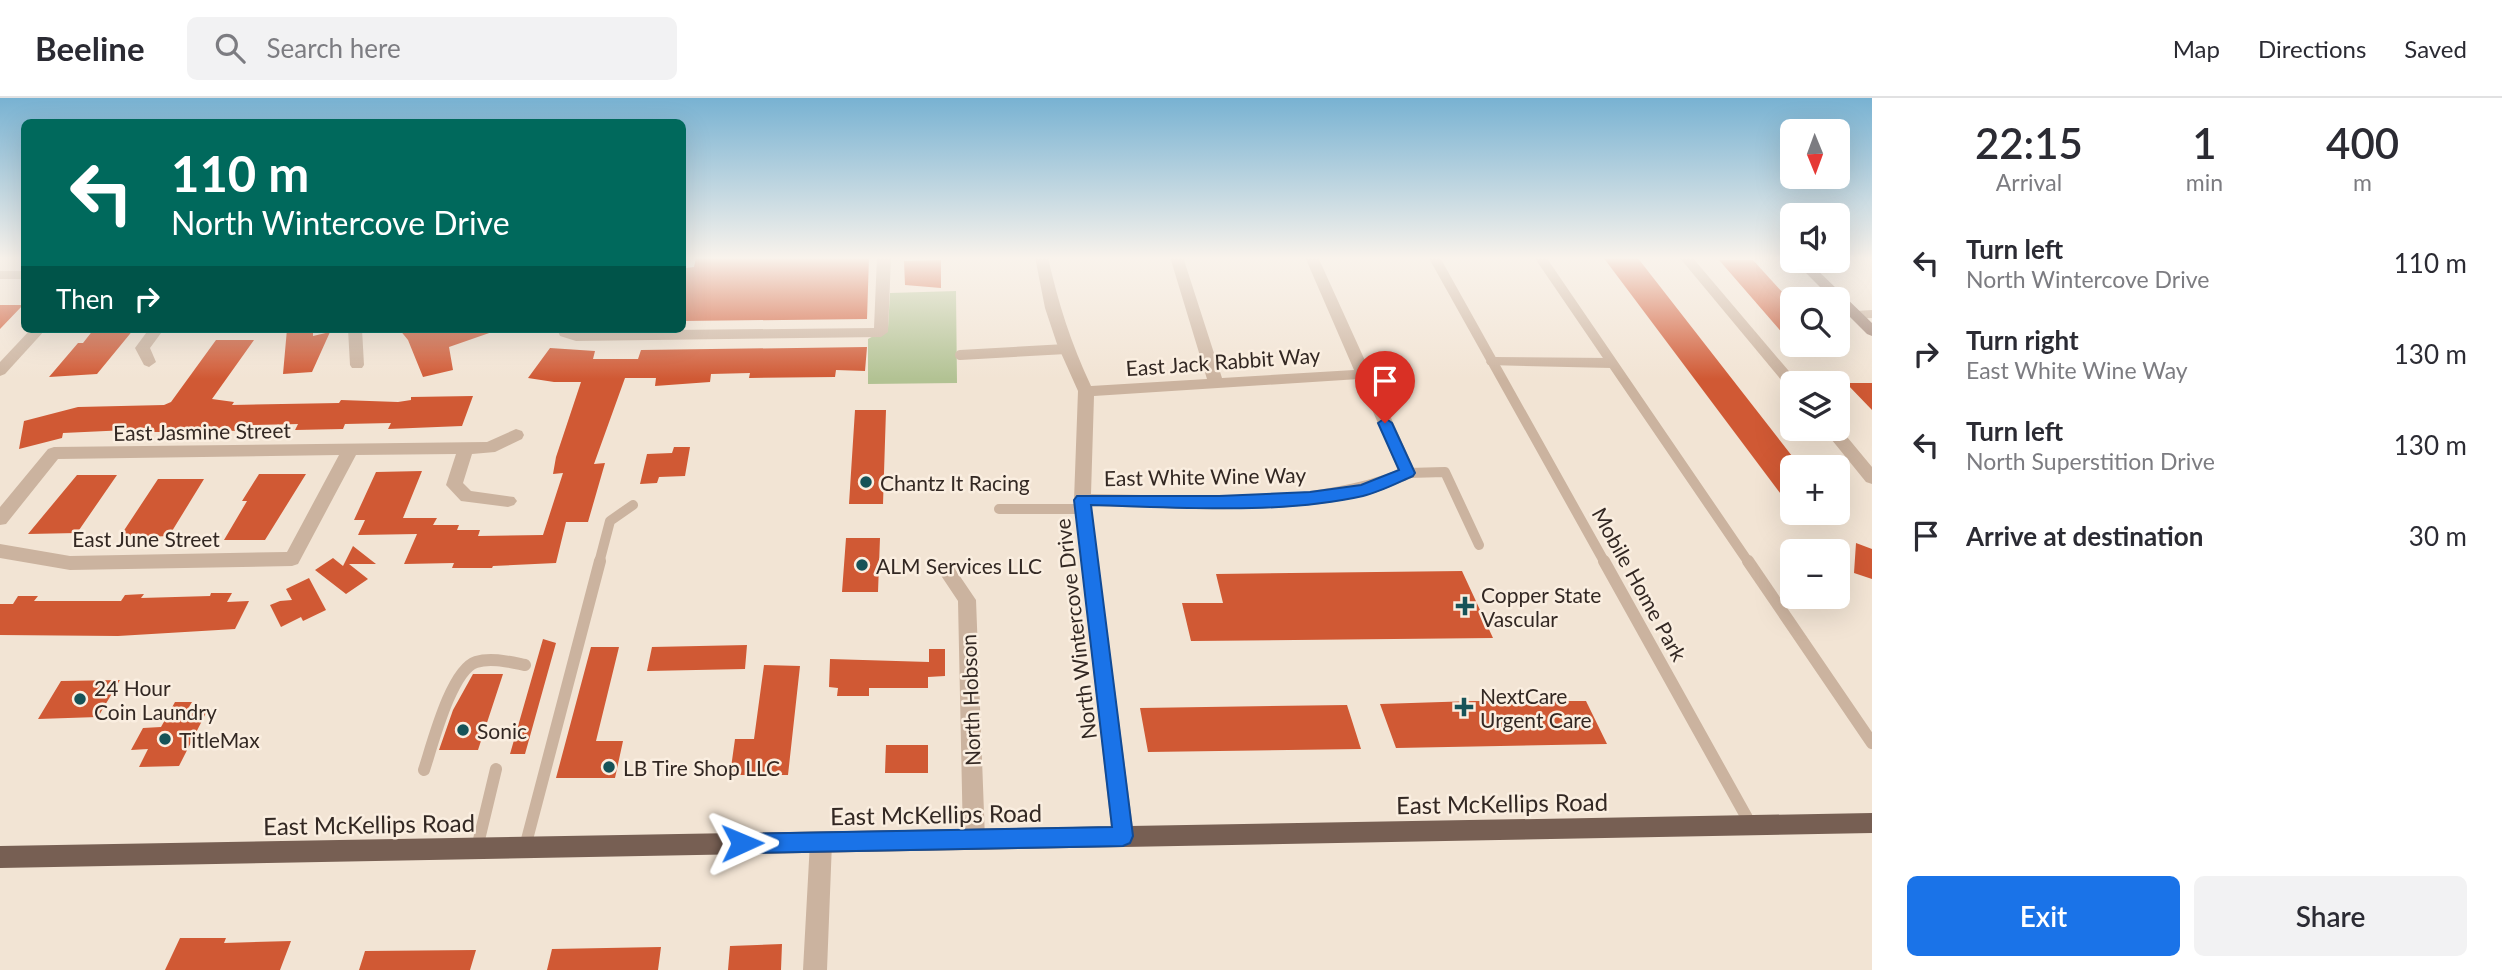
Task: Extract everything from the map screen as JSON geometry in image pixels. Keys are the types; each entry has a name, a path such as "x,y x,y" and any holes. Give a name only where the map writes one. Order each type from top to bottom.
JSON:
{"main road":[{"path":"1838,298 1872,331"},
{"name":"East McKellips Road","path":"0,857 1872,823"}],"street":[{"path":"565,333 576,336 881,332 882,298"},
{"name":"North Wintercove Drive","path":"1050,298 1066,349 1086,391 1083,504 1123,836"},
{"path":"1189,298 1216,382"},
{"path":"1329,298 1408,473"},
{"path":"1720,298 1782,371"},
{"path":"1856,315 1872,314"},
{"path":"0,371 34,333"},
{"path":"149,362 142,348 154,333"},
{"path":"355,333 357,365"},
{"path":"1493,362 1611,363"},
{"name":"East Jack Rabbit Way","path":"1086,391 1363,374"},
{"name":"East Jasmine Street","path":"0,519 54,453 466,448 489,447 516,435"},
{"path":"1840,441 1872,478"},
{"path":"466,448 454,485 467,497 509,500"},
{"name":"East June Street","path":"0,551 70,563 292,559 350,451"},
{"name":"East White Wine Way","path":"1083,504 1310,498 1363,490 1408,473"},
{"name":"North Hobson","path":"946,568 967,600 974,839"},
{"path":"815,970 821,842"}],"lane":[{"name":"Mobile Home Park","path":"1457,298 1751,825"},
{"path":"1567,298 1872,743"},
{"path":"960,355 1066,349"},
{"path":"1408,473 1445,472 1479,545"},
{"path":"999,509 1083,504"},
{"path":"526,847 610,521 633,505"},
{"path":"424,770 448,702 464,670 472,663 488,660 526,665"},
{"path":"477,848 496,769"}],"green space":[{"path":"890,298 956,298 957,383 868,384 868,339 888,328"}],"building":[{"path":"686,298 868,298 867,319 686,321"},
{"path":"1634,298 1669,298 1791,455 1780,455 1780,493"},
{"path":"1752,298 1780,298 1780,330"},
{"path":"0,305 21,305 21,307 0,329"},
{"path":"91,333 131,333 97,374 49,377 78,343 83,343"},
{"path":"287,333 313,333 313,336 330,333 312,372 283,374"},
{"path":"402,333 489,333 449,347 453,370 423,377 408,340"},
{"path":"216,340 254,340 212,399 234,402 232,405 339,403 341,400 398,402 411,400 411,397 473,396 462,426 388,429 391,423 345,424 343,429 295,430 298,424 250,425 246,431 147,432 149,429 63,433 62,438 19,449 24,421 78,407 164,405 171,402"},
{"path":"867,347 865,371 836,370 835,377 749,378 750,373 711,374 710,382 655,386 656,378 625,378 594,464 605,463 588,522 566,522 556,563 492,568 452,568 454,563 404,564 417,534 358,535 365,520 354,520 376,472 422,471 403,518 437,518 433,525 459,525 457,530 480,530 478,536 543,535 563,473 553,474 556,457 581,382 528,378 550,348 595,351 593,359 638,359 641,350"},
{"path":"1850,383 1872,383 1872,410 1850,387"},
{"path":"855,410 886,410 883,504 849,504"},
{"path":"674,447 690,447 685,476 659,477 657,483 640,484 647,454 672,453"},
{"path":"259,474 306,474 265,540 224,540 247,501 242,501"},
{"path":"77,475 117,475 77,533 28,534"},
{"path":"158,479 204,479 169,536 119,538"},
{"name":"ALM Services LLC","path":"846,538 880,538 878,592 842,592"},
{"path":"1856,543 1872,549 1872,579 1854,573"},
{"path":"353,546 376,564 349,564 368,579 346,594 315,570 333,558 343,566"},
{"path":"1462,571 1493,638 1191,641 1182,603 1223,603 1216,574"},
{"path":"309,578 326,610 303,621 301,617 281,627 270,605 292,600 286,589"},
{"path":"211,593 232,593 227,602 249,601 235,629 118,636 0,635 0,604 13,604 18,596 38,596 34,601 121,601 125,595 144,594 141,598 210,596"},
{"path":"543,639 556,643 525,754 510,754"},
{"path":"747,645 745,669 647,671 652,647"},
{"path":"591,647 619,647 596,741 623,741 615,778 556,778"},
{"path":"929,649 945,649 945,676 928,677 928,688 869,688 869,696 837,696 838,688 829,687 830,659 929,662"},
{"path":"764,665 800,666 788,775 730,775 735,739 754,739"},
{"name":"Sonic","path":"473,674 503,674 478,750 439,750 453,710"},
{"name":"24 Hour Coin Laundry","path":"120,680 98,717 38,719 61,681"},
{"path":"1586,701 1607,744 1396,748 1380,704"},
{"name":"TitleMax","path":"175,702 192,702 189,707 209,707 179,766 139,767 148,749 131,750 143,728 161,727"},
{"path":"1347,705 1361,749 1148,752 1140,708"},
{"path":"886,745 928,745 928,773 885,773"},
{"path":"180,938 226,938 224,943 291,941 280,970 165,970"},
{"path":"782,944 781,970 728,970 730,946"},
{"path":"661,947 658,970 547,970 552,949"},
{"path":"476,950 470,970 359,970 365,951"}],"place":[{"name":"Chantz It Racing","path":"866,482"},
{"name":"ALM Services LLC","path":"862,565"},
{"name":"Copper State Vascular","path":"1465,606"},
{"name":"24 Hour Coin Laundry","path":"80,699"},
{"name":"NextCare Urgent Care","path":"1464,707"},
{"name":"Sonic","path":"463,730"},
{"name":"TitleMax","path":"165,739"},
{"name":"LB Tire Shop LLC","path":"609,767"}],"route":[{"path":"742,843 1123,836 1082,500 1219,502 1310,498 1363,490 1408,473 1385,423"}]}
